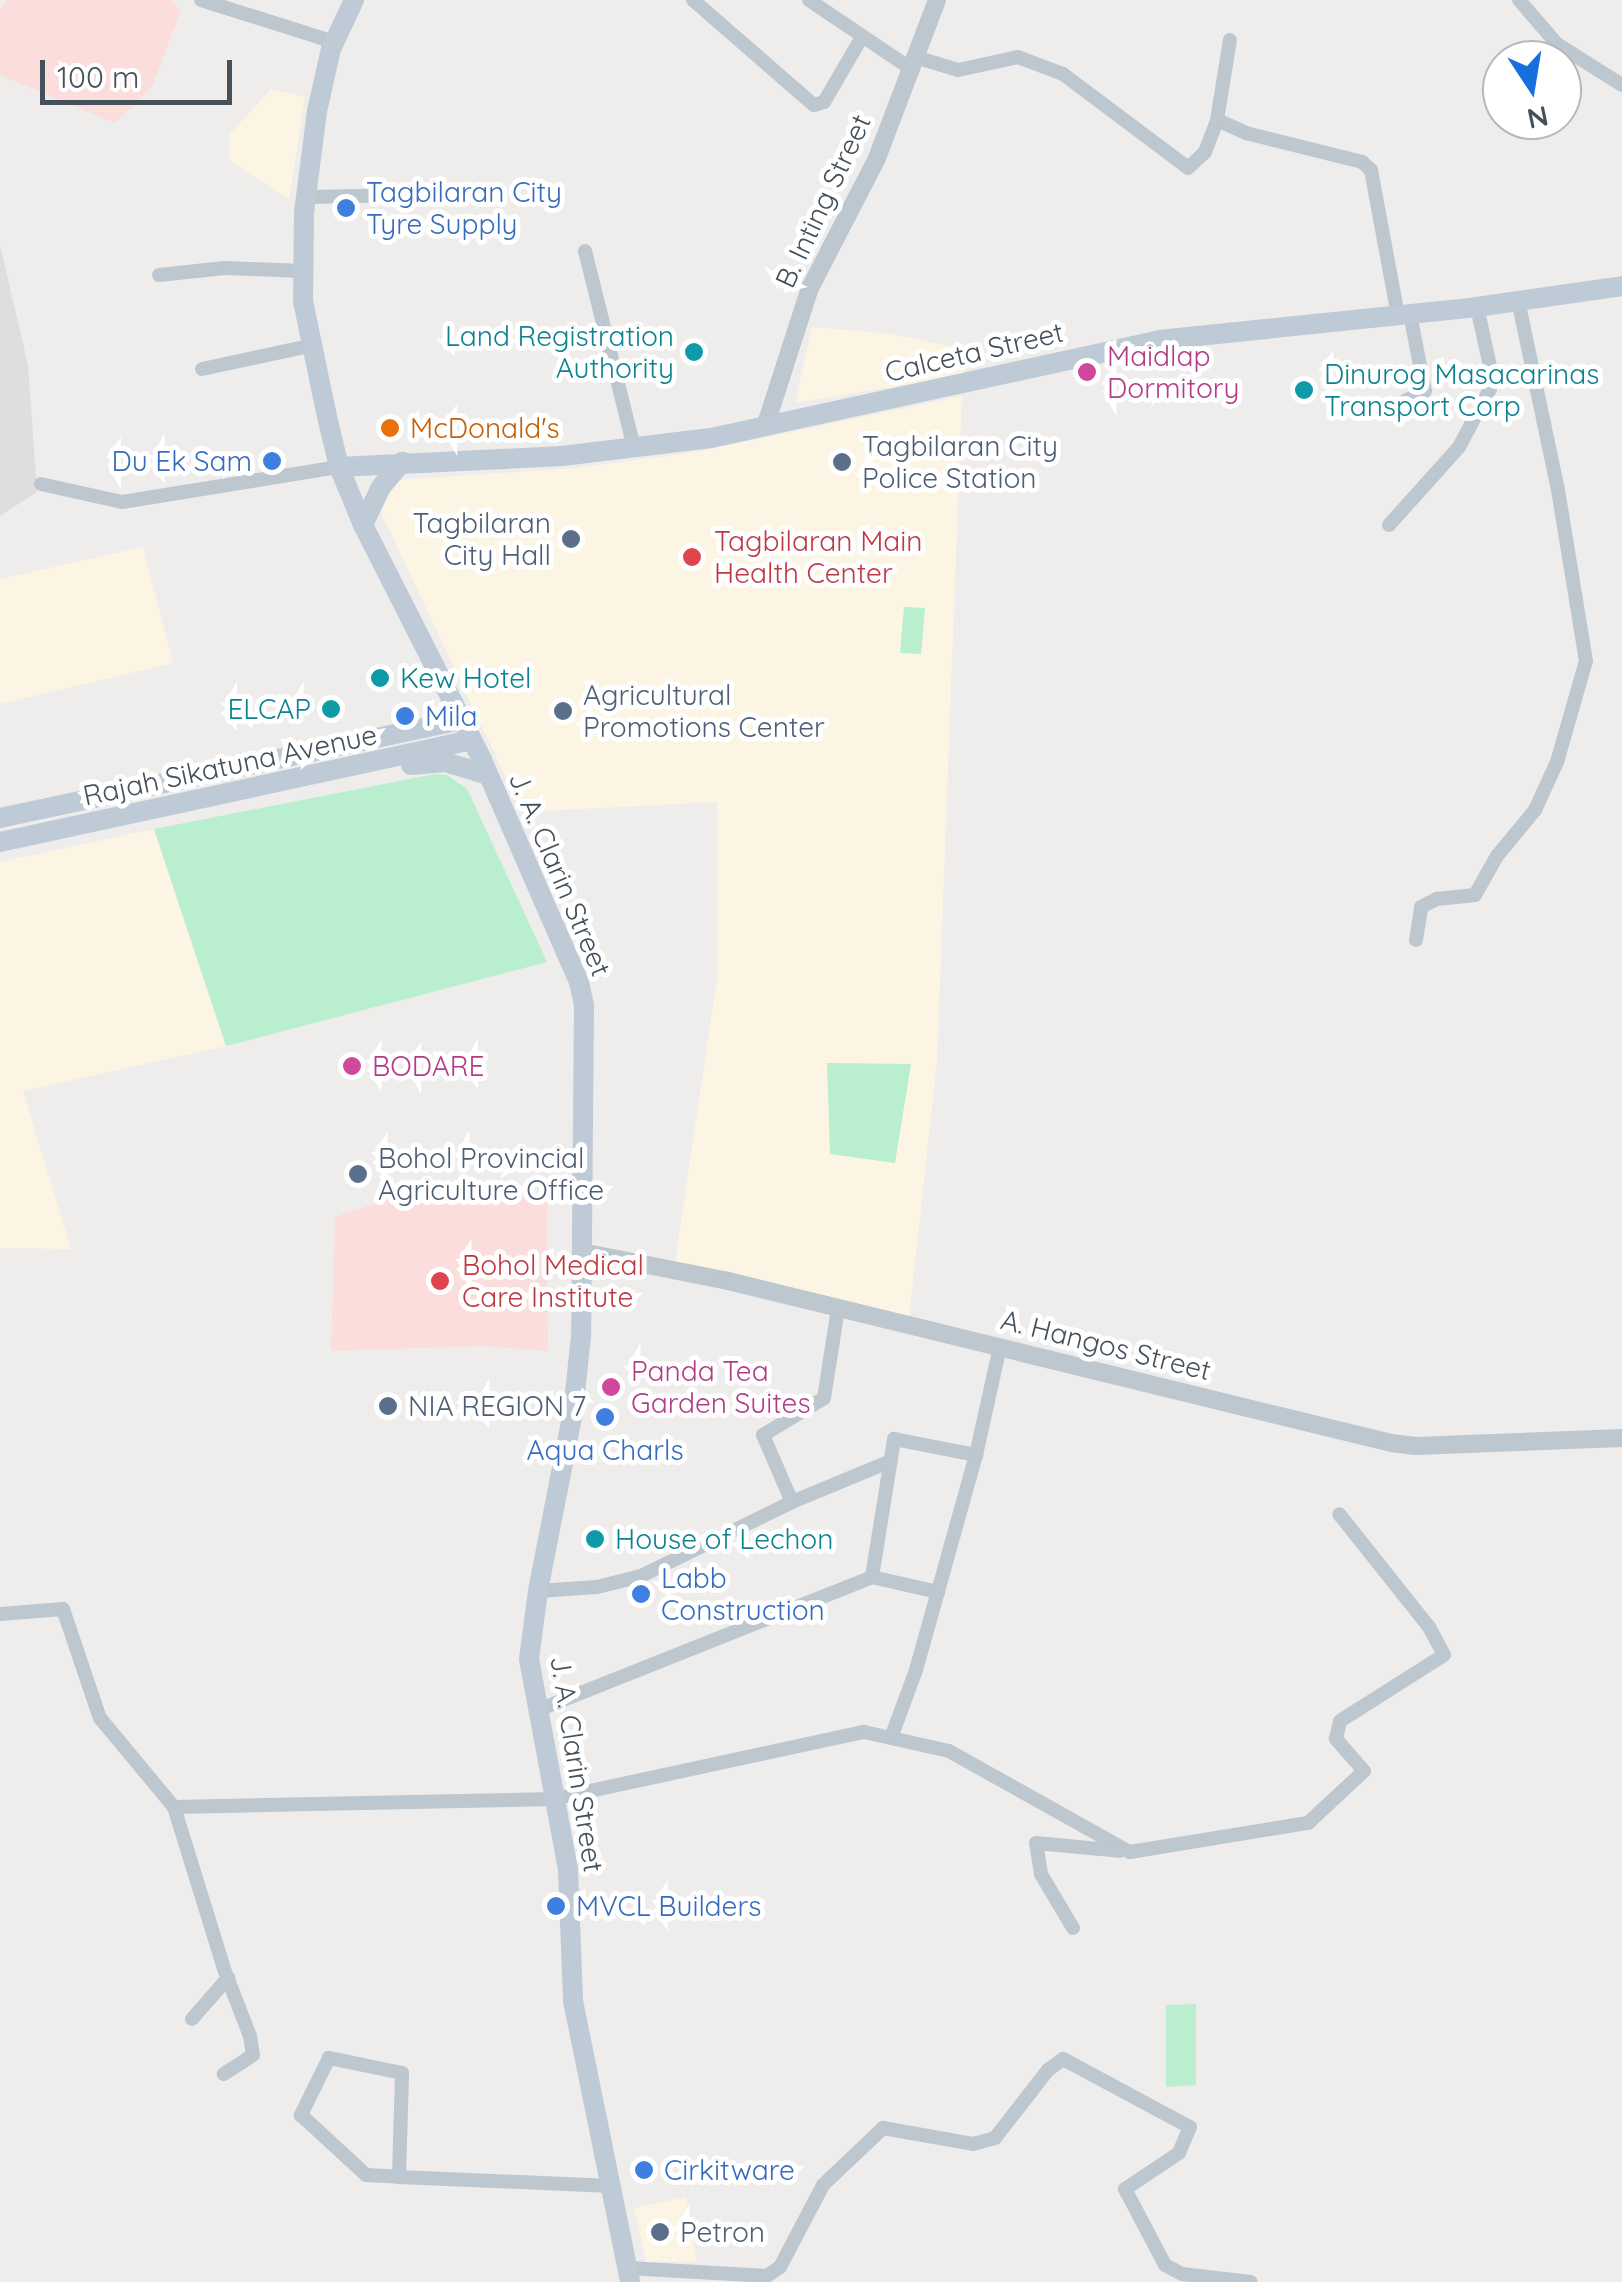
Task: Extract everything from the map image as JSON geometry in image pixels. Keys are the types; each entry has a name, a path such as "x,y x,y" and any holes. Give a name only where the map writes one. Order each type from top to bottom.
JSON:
{"main road":[{"name":"J. A. Clarin Street","path":"354,0 334,42 317,111 302,271 339,467 363,525 488,775 579,982 584,1006 582,1336 573,1412 529,1658 568,1869 573,2001 629,2275"},
{"name":"Calceta Street","path":"339,467 562,456 634,448 765,427 1159,340 1477,307 1622,286"},
{"path":"363,525 381,486 402,462"},
{"path":"0,818 460,720"},
{"name":"Rajah Sikatuna Avenue","path":"0,842 471,740"},
{"path":"380,760 403,766 445,762 488,775"},
{"path":"152,786 159,808"}],"street":[{"path":"201,0 214,8 334,42"},
{"path":"693,0 814,105 824,102 862,36"},
{"path":"809,0 862,36 913,62 958,70 1018,57 1063,74 1188,168 1206,152 1217,120 1230,40"},
{"name":"B. Inting Street","path":"765,427 810,288 878,158 938,0"},
{"path":"1519,0 1557,44 1622,85"},
{"path":"1217,120 1246,132 1348,156 1371,170 1425,392 1399,404"},
{"path":"307,197 460,194"},
{"path":"585,251 634,448"},
{"path":"158,275 226,268 302,271"},
{"path":"1416,940 1421,908 1437,899 1475,895 1497,856 1536,810 1557,762 1586,661 1554,472 1518,302"},
{"path":"1389,525 1459,447 1490,390 1491,372 1477,307"},
{"path":"202,369 314,345"},
{"path":"41,484 122,502 339,467"},
{"name":"A. Hangos Street","path":"582,1252 728,1281 1391,1443 1416,1446 1622,1438"},
{"path":"792,1502 763,1434 824,1398 838,1309"},
{"path":"891,1738 938,1592 1000,1347"},
{"path":"872,1577 894,1438 976,1454"},
{"path":"538,1591 597,1586 641,1576 792,1502 891,1461"},
{"path":"1073,1928 1050,1894 1036,1843 1130,1852 1308,1823 1364,1772 1336,1740 1340,1721 1444,1655 1429,1628 1339,1514"},
{"path":"538,1710 872,1577 938,1592"},
{"path":"0,1614 63,1609 100,1718 174,1807 228,1978 244,2011 253,2056 224,2074"},
{"path":"174,1807 553,1799 864,1732 948,1752 1130,1852"},
{"path":"192,2019 228,1978"},
{"path":"398,2177 402,2073 329,2058 301,2115 366,2176 612,2186"},
{"path":"629,2275 767,2276 780,2268 822,2185 884,2128 973,2144 995,2138 1048,2070 1063,2059 1190,2127 1179,2153 1125,2189 1165,2265 1182,2274 1251,2282"}],"shaded area":[{"path":"7,0 170,0 181,10 152,87 115,123 0,75 0,9"},
{"path":"271,89 305,97 289,199 230,161 229,135"},
{"path":"0,245 28,365 37,492 0,516"},
{"path":"812,327 892,334 964,349 963,375 795,403"},
{"path":"962,396 937,1061 909,1318 675,1262 718,972 717,802 522,812 379,508 395,480 577,468 697,452"},
{"path":"143,547 173,663 0,704 0,579"},
{"path":"154,829 226,1046 23,1091 71,1249 0,1248 0,862"},
{"name":"Bohol Medical Care Institute","path":"547,1194 548,1351 484,1346 331,1351 335,1217 383,1201"},
{"path":"686,2197 697,2261 646,2262 634,2208"}],"green space":[{"path":"904,607 925,608 921,654 900,653"},
{"path":"435,774 447,775 467,789 547,962 226,1046 154,829"},
{"path":"827,1063 911,1064 895,1163 830,1154"},
{"path":"1196,2004 1196,2085 1166,2087 1166,2005"}],"place":[{"name":"Tagbilaran City Tyre Supply","path":"346,208"},
{"name":"Land Registration Authority","path":"694,352"},
{"name":"Maidlap Dormitory","path":"1087,372"},
{"name":"Dinurog Masacarinas Transport Corp","path":"1304,390"},
{"name":"McDonald's","path":"390,428"},
{"name":"Du Ek Sam","path":"272,461"},
{"name":"Tagbilaran City Police Station","path":"842,462"},
{"name":"Tagbilaran City Hall","path":"571,539"},
{"name":"Tagbilaran Main Health Center","path":"692,557"},
{"name":"Kew Hotel","path":"380,678"},
{"name":"ELCAP","path":"331,709"},
{"name":"Agricultural Promotions Center","path":"563,711"},
{"name":"Mila","path":"405,716"},
{"name":"BODARE","path":"352,1066"},
{"name":"Bohol Provincial Agriculture Office","path":"358,1174"},
{"name":"Bohol Medical Care Institute","path":"440,1281"},
{"name":"Panda Tea Garden Suites","path":"611,1387"},
{"name":"NIA REGION 7","path":"388,1406"},
{"name":"Aqua Charls","path":"605,1417"},
{"name":"House of Lechon","path":"595,1539"},
{"name":"Labb Construction","path":"641,1594"},
{"name":"MVCL Builders","path":"556,1906"},
{"name":"Cirkitware","path":"644,2170"},
{"name":"Petron","path":"660,2232"}]}
